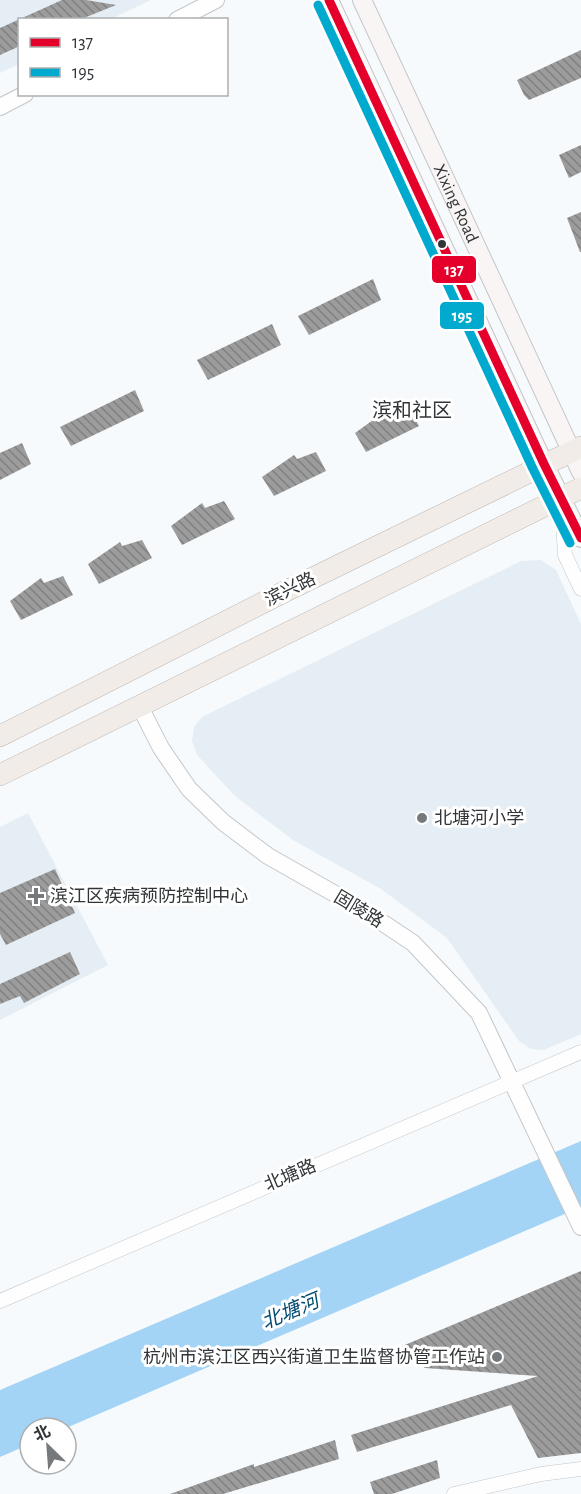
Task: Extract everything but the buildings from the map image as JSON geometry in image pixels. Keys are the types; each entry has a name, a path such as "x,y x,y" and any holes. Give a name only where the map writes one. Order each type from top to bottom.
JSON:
{"main road":[{"name":"Xixing Road","path":"328,0 544,464 571,492 581,538"},
{"name":"Xixing Road","path":"362,0 577,449 581,471"},
{"name":"滨兴路","path":"0,736 577,449"},
{"name":"滨兴路","path":"0,775 571,492"}],"street":[{"path":"181,18 216,0"},
{"path":"0,107 21,96"},
{"name":"Xixing Road","path":"571,492 565,555 581,589"},
{"name":"固陵路","path":"139,705 161,748 189,789 223,822 268,856 365,912 413,943 479,1013 544,1144 580,1225"},
{"name":"北塘路","path":"0,1300 513,1079 581,1052"},
{"path":"453,1494 541,1474 581,1470"}],"shaded area":[{"path":"0,0 151,0 113,18 18,18 18,64 0,73"},
{"name":"北塘河小学","path":"541,560 556,570 581,624 581,1034 544,1050 531,1049 519,1041 447,938 381,889 293,840 235,796 197,755 192,741 194,727 202,717 521,561"},
{"name":"滨江区疾病预防控制中心","path":"28,813 108,965 0,1020 0,827"}],"water":[{"name":"北塘河","path":"581,1141 581,1207 78,1423 78,1416 18,1416 18,1449 0,1457 0,1390"}],"transit line":[{"name":"137","path":"329,0 544,464 581,538"},
{"name":"195","path":"318,5 533,469 570,543"}],"place":[{"name":"北塘河小学","path":"422,818"},
{"name":"滨江区疾病预防控制中心","path":"36,896"},
{"name":"杭州市滨江区西兴街道卫生监督协管工作站","path":"497,1357"}],"district":[{"name":"滨和社区","path":"412,410"}]}
